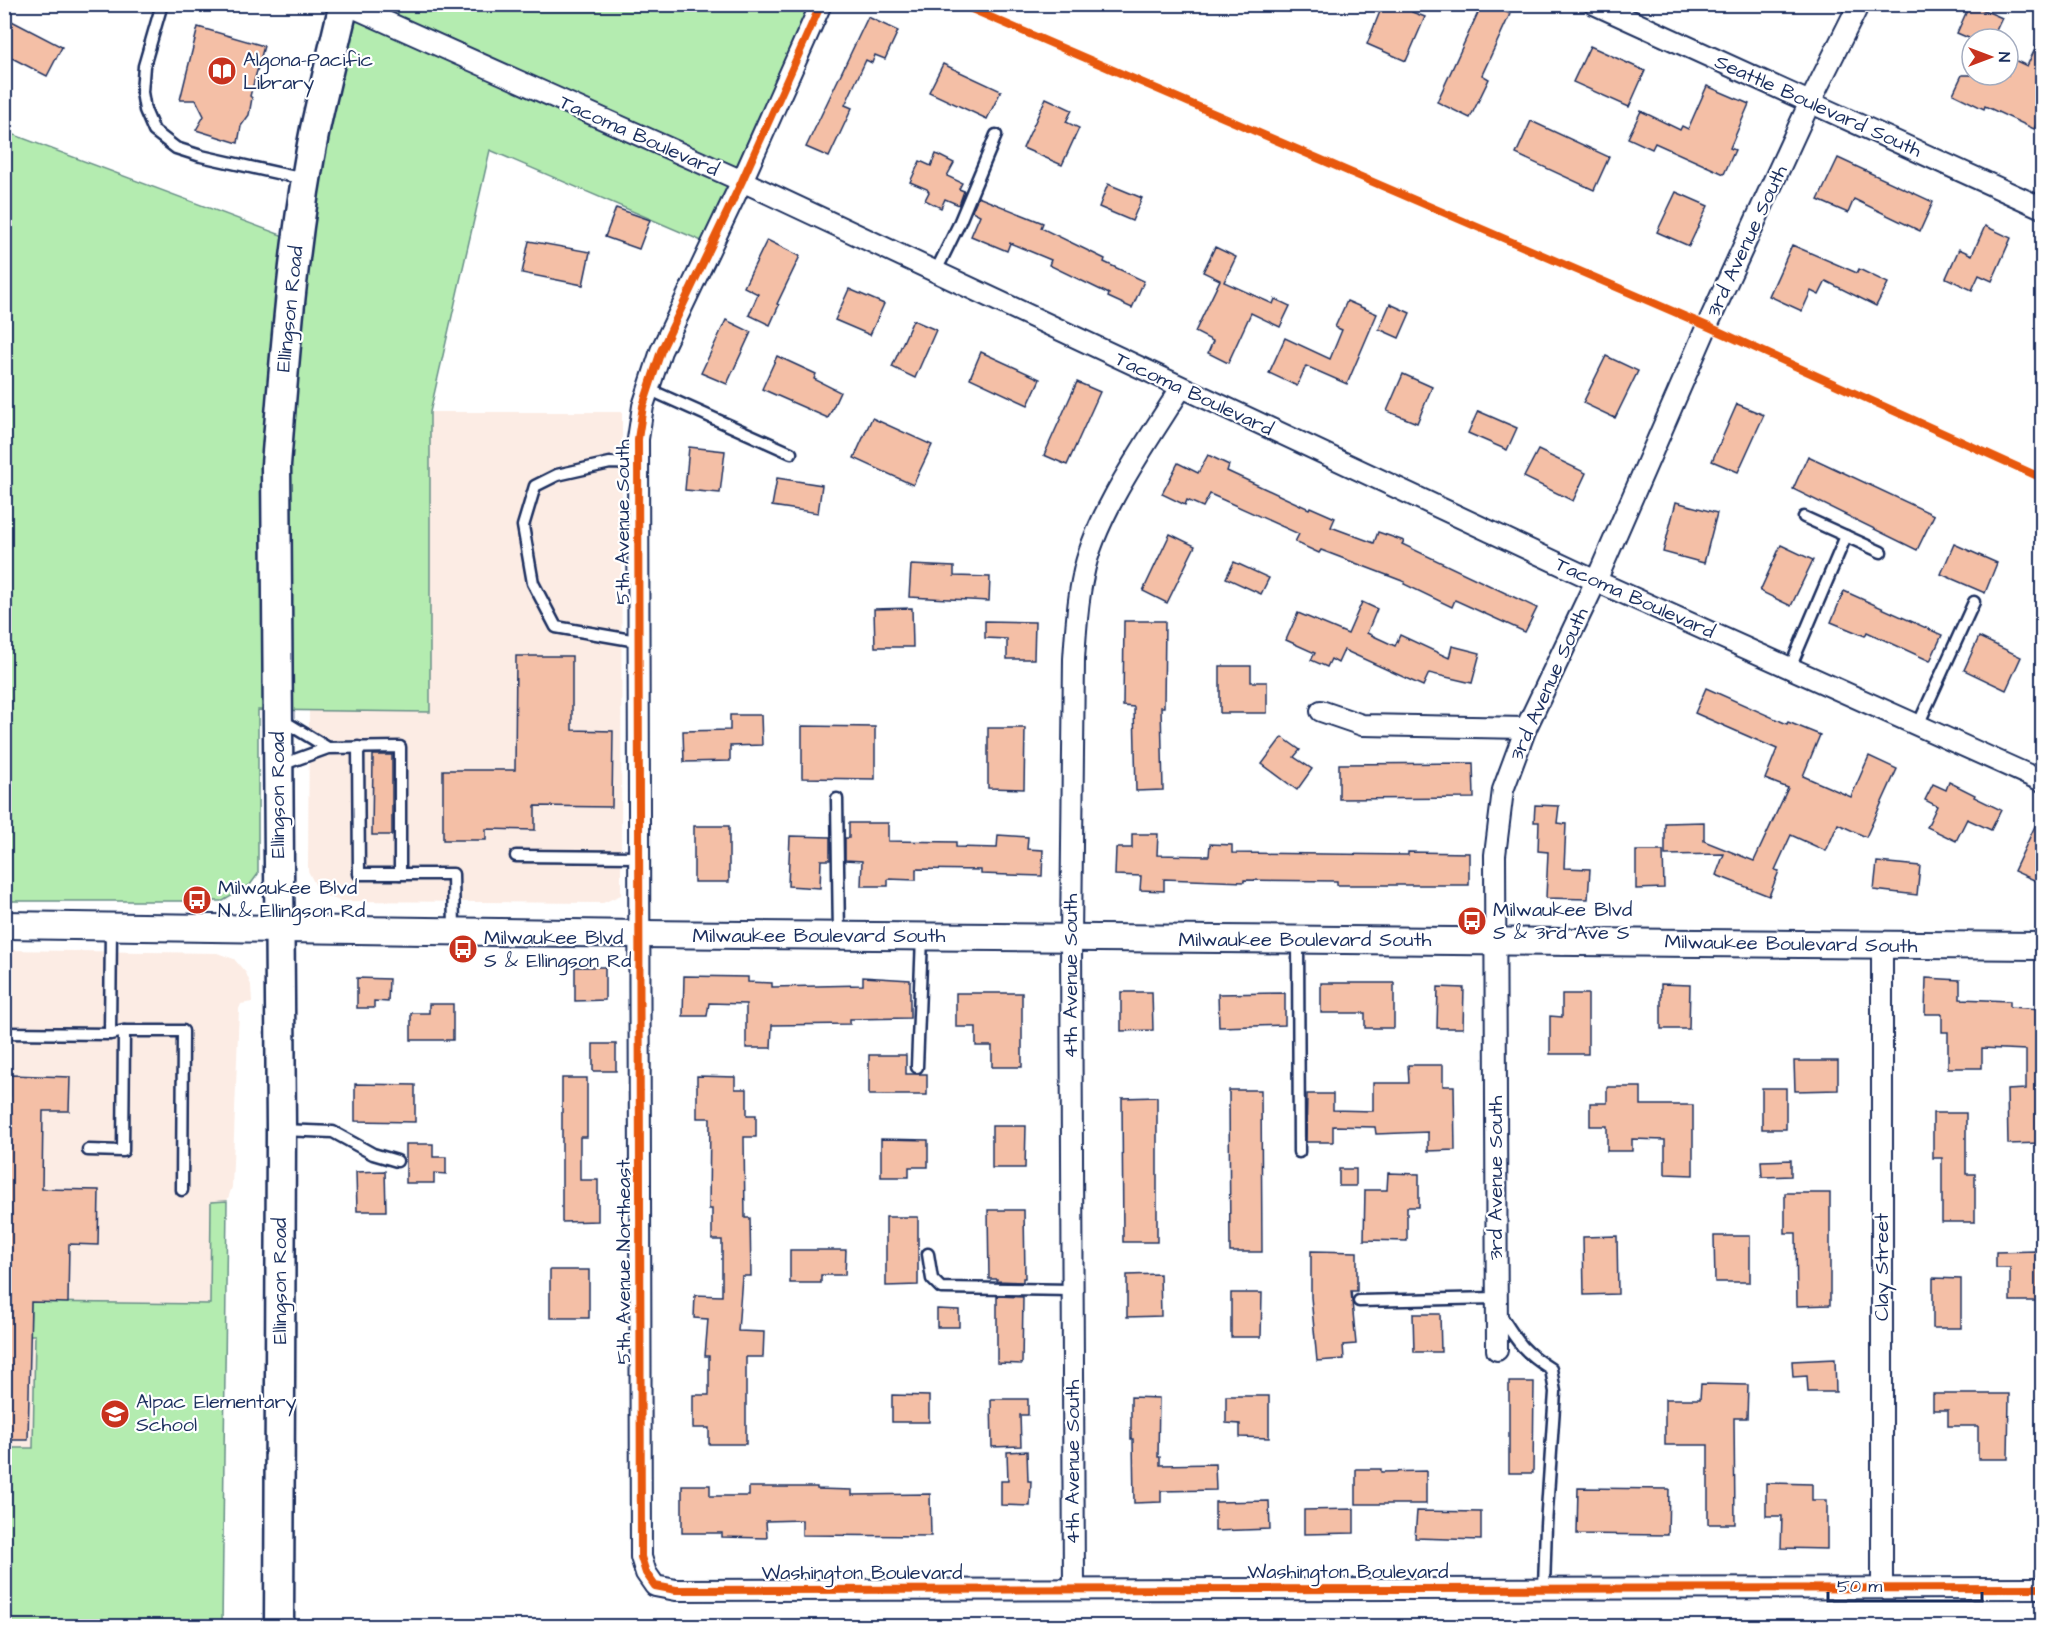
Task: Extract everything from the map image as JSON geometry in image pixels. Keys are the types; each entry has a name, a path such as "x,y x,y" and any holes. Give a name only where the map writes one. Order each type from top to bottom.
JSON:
{"main road":[{"name":"Ellingson Road","path":"279,1626 281,1130 276,465 284,355 307,179 315,130 345,4"}],"street":[{"name":"Tacoma Boulevard","path":"345,4 742,182 1596,581 2043,781"},
{"name":"5th Avenue South","path":"639,934 638,439 648,389 661,351 742,182 821,4"},
{"name":"Seattle Boulevard South","path":"1594,4 2043,208"},
{"name":"3rd Avenue South","path":"1497,1350 1495,855 1503,790 1526,728 1596,581 1707,326 1810,102 1859,4"},
{"name":"4th Avenue South","path":"1074,1589 1071,938 1074,659 1083,574 1096,535 1112,501 1180,388"},
{"path":"1321,711 1362,725 1526,728"},
{"name":"Milwaukee Boulevard South","path":"4,925 922,937 2043,946"},
{"name":"5th Avenue Northeast","path":"639,934 641,1557 646,1573 654,1586"},
{"name":"Clay Street","path":"1882,946 1882,1588"},
{"name":"Washington Boulevard","path":"654,1586 676,1590 2043,1588"}],"lane":[{"path":"162,4 144,66 142,92 145,110 154,131 176,148 201,156 307,179"},
{"path":"935,273 958,226 996,135"},
{"path":"648,389 791,453"},
{"path":"637,464 610,463 550,478 536,486 523,526 533,583 556,627 631,640 639,644"},
{"path":"1804,517 1881,552"},
{"path":"1790,669 1846,536"},
{"path":"1918,725 1974,602"},
{"path":"278,718 328,748"},
{"path":"358,747 359,874 453,874 454,932"},
{"path":"278,766 328,748 400,747 400,874"},
{"path":"837,799 839,936"},
{"path":"516,856 640,857"},
{"path":"110,1034 111,927"},
{"path":"917,1067 922,937"},
{"path":"1298,940 1299,1152"},
{"path":"88,1150 123,1151 124,1031"},
{"path":"4,1033 110,1034 124,1031 183,1031 182,1190"},
{"path":"281,1130 333,1132 373,1154 397,1161"},
{"path":"928,1254 932,1279 941,1288 1072,1290"},
{"path":"1359,1301 1496,1303 1518,1344 1551,1369 1555,1392 1544,1588"}],"shaded area":[{"path":"430,412 622,412 621,895 603,903 340,901 326,896 317,888 308,871 309,711 430,711"},
{"name":"Alpac Elementary School","path":"5,950 217,953 234,959 246,973 251,985 252,1002 241,1004 239,1009 232,1187 227,1201 222,1626 5,1626"}],"green space":[{"path":"344,5 821,5 711,245 490,150 430,412 430,712 258,710 258,874 250,885 223,901 5,901 4,131 297,241"},
{"path":"227,1201 222,1626 5,1626 5,1448 33,1448 35,1335 30,1335 31,1302 210,1304 211,1202"}],"building":[{"path":"1383,4 1415,4 1412,12 1425,17 1406,61 1367,44"},
{"path":"1482,4 1490,4 1510,14 1482,75 1489,79 1470,118 1437,102"},
{"path":"1970,4 2002,18 1998,27 1960,27 1960,34 1957,33"},
{"path":"4,17 62,47 47,76 4,54"},
{"path":"868,17 898,31 885,59 875,55 872,63 866,60 845,105 852,108 829,157 806,147"},
{"name":"Algona-Pacific Library","path":"198,27 264,46 250,96 252,98 249,115 241,126 238,143 196,130 204,116 196,100 180,100"},
{"path":"2043,32 2043,111 2034,129 1953,94 1960,79 1960,87 2020,87 2020,63 2027,66"},
{"path":"1590,46 1645,71 1629,107 1573,82"},
{"path":"943,64 1001,91 987,119 929,92"},
{"path":"1707,86 1749,104 1730,148 1735,150 1724,174 1655,143 1652,149 1628,138 1641,111 1680,130 1682,126 1688,129"},
{"path":"1046,98 1072,110 1066,122 1079,128 1062,165 1023,148"},
{"path":"1531,121 1609,157 1594,190 1516,154"},
{"path":"936,154 954,163 947,176 962,183 959,189 964,191 959,205 945,199 941,208 925,200 929,192 927,189 910,182 920,161 931,166"},
{"path":"1838,158 1933,202 1920,231 1854,199 1848,213 1818,200"},
{"path":"1108,184 1142,198 1132,221 1099,207"},
{"path":"1676,192 1708,206 1689,246 1657,232"},
{"path":"978,197 1043,223 1041,228 1144,281 1132,308 1108,297 1109,294 1049,265 1051,260 1010,243 1007,251 971,236 980,215 972,211"},
{"path":"616,208 650,220 639,249 605,237"},
{"path":"1985,226 2011,238 1992,281 1979,275 1972,290 1946,278 1959,249 1972,255"},
{"path":"767,240 800,256 777,304 779,305 770,325 749,315 758,294 744,287"},
{"path":"529,241 590,252 583,285 522,273"},
{"path":"1792,245 1857,273 1859,269 1888,283 1876,306 1826,281 1819,295 1811,291 1802,311 1769,296"},
{"path":"1215,247 1236,257 1224,282 1273,304 1275,299 1290,306 1280,327 1251,313 1228,363 1208,353 1213,341 1195,332 1220,280 1203,272"},
{"path":"849,289 884,304 870,335 835,320"},
{"path":"1347,301 1377,314 1347,384 1306,366 1297,386 1269,373 1285,338 1330,359 1342,330 1335,327"},
{"path":"1390,304 1410,313 1399,338 1379,329"},
{"path":"726,320 751,332 727,384 701,373"},
{"path":"913,320 936,330 915,378 892,367"},
{"path":"981,352 1040,379 1028,405 970,378"},
{"path":"777,356 816,374 814,379 840,392 828,418 762,389"},
{"path":"1606,356 1638,371 1615,418 1583,403"},
{"path":"1403,374 1432,387 1417,423 1387,411"},
{"path":"1077,382 1100,392 1067,465 1044,455"},
{"path":"1737,404 1764,415 1738,472 1712,461"},
{"path":"1478,411 1517,428 1507,450 1468,433"},
{"path":"872,418 932,445 913,485 854,458"},
{"path":"689,447 725,451 720,493 685,490"},
{"path":"1538,450 1586,473 1573,501 1524,477"},
{"path":"1208,455 1229,465 1227,471 1309,509 1310,507 1335,518 1331,527 1374,543 1378,532 1404,541 1402,544 1537,608 1525,632 1455,600 1452,607 1404,584 1405,582 1321,550 1319,553 1295,542 1299,534 1210,494 1203,507 1187,500 1185,505 1162,494 1178,463 1198,473"},
{"path":"1808,456 1934,515 1917,550 1793,489"},
{"path":"777,478 822,485 818,513 772,506"},
{"path":"1676,502 1717,513 1704,563 1663,552"},
{"path":"1170,534 1195,546 1167,603 1143,591"},
{"path":"1954,544 1997,563 1985,593 1941,574"},
{"path":"1781,545 1813,560 1791,606 1760,591"},
{"path":"1234,562 1269,578 1261,594 1226,578"},
{"path":"911,565 954,567 954,576 990,577 989,601 909,597"},
{"path":"1844,591 1942,635 1930,661 1867,632 1865,636 1831,622"},
{"path":"1362,602 1377,609 1367,633 1395,646 1400,635 1449,658 1452,646 1480,653 1472,683 1429,673 1423,686 1344,650 1338,663 1331,659 1327,667 1311,660 1315,653 1286,640 1298,613 1348,634"},
{"path":"912,608 913,647 875,647 874,609"},
{"path":"985,621 1035,622 1034,659 1007,659 1007,639 985,638"},
{"path":"1124,621 1165,621 1164,707 1161,707 1163,790 1136,791 1134,707 1123,706"},
{"path":"1979,637 2021,657 2006,690 1964,670"},
{"path":"516,656 572,656 572,730 613,731 612,807 535,806 535,830 486,829 486,840 443,840 443,770 515,770"},
{"path":"1220,666 1251,666 1251,682 1267,682 1267,713 1220,713"},
{"path":"1706,688 1787,724 1788,722 1820,735 1803,776 1851,797 1869,756 1897,769 1866,837 1838,824 1826,851 1791,835 1775,870 1779,871 1769,896 1716,875 1724,854 1665,855 1665,823 1704,822 1704,841 1754,861 1788,788 1765,779 1777,749 1695,713"},
{"path":"730,715 761,715 762,745 730,746 730,761 684,762 683,731 730,730"},
{"path":"802,726 875,727 875,779 802,778"},
{"path":"988,728 1025,728 1024,789 988,788"},
{"path":"1282,737 1300,750 1294,757 1312,769 1297,790 1262,764"},
{"path":"373,755 392,755 392,835 372,835"},
{"path":"1473,763 1474,798 1339,799 1339,764"},
{"path":"1949,782 2001,810 1991,830 1967,819 1956,841 1927,827 1937,806 1925,800 1933,784 1946,790"},
{"path":"1535,805 1559,806 1557,823 1566,824 1564,868 1590,869 1588,899 1546,898 1548,852 1538,851 1539,822 1534,822"},
{"path":"2043,809 2043,884 2014,871"},
{"path":"849,823 888,823 888,841 956,842 956,847 997,848 998,835 1028,837 1027,849 1043,850 1042,876 981,874 981,870 916,869 916,880 888,879 888,886 861,886 862,861 845,860 845,838 849,838"},
{"path":"694,826 729,826 729,882 694,882"},
{"path":"1132,834 1158,834 1157,855 1209,856 1210,844 1232,845 1232,853 1408,855 1408,852 1469,853 1469,885 1337,885 1337,881 1244,880 1244,882 1164,879 1164,891 1140,890 1141,876 1115,875 1116,848 1132,848"},
{"path":"790,836 830,837 830,860 821,860 820,888 788,886"},
{"path":"1636,851 1663,851 1664,888 1636,889"},
{"path":"1877,862 1920,866 1917,895 1874,890"},
{"path":"575,967 605,967 605,1000 575,1001"},
{"path":"684,976 748,977 748,982 772,983 772,987 863,985 863,977 910,980 910,1018 850,1019 850,1024 772,1025 771,1048 746,1048 746,1004 709,1003 707,1016 683,1016"},
{"path":"357,978 389,979 388,1002 374,1001 374,1008 357,1008"},
{"path":"1926,978 1960,980 1960,999 2010,1001 2010,1007 2043,1009 2042,1143 2008,1144 2007,1090 2026,1089 2026,1050 1982,1048 1982,1068 1948,1068 1948,1032 1942,1032 1942,1014 1925,1014"},
{"path":"1321,983 1394,983 1394,1028 1365,1028 1365,1013 1321,1013"},
{"path":"1661,984 1690,985 1689,1029 1661,1029"},
{"path":"1438,987 1464,988 1463,1028 1437,1028"},
{"path":"1121,992 1152,992 1153,1030 1121,1031"},
{"path":"956,993 1022,993 1022,1067 992,1067 992,1046 976,1046 976,1027 956,1027"},
{"path":"1285,993 1285,1025 1219,1027 1218,994"},
{"path":"1562,994 1588,994 1588,1054 1550,1054 1550,1016 1562,1017"},
{"path":"429,1004 453,1004 453,1040 411,1040 411,1013 429,1013"},
{"path":"593,1044 616,1044 616,1071 593,1071"},
{"path":"869,1055 906,1055 906,1074 927,1074 927,1095 869,1095"},
{"path":"1794,1061 1838,1061 1838,1090 1795,1091"},
{"path":"1408,1065 1443,1065 1443,1086 1454,1086 1455,1150 1428,1151 1428,1132 1376,1134 1375,1127 1333,1126 1333,1142 1306,1142 1307,1094 1333,1094 1333,1110 1373,1111 1373,1083 1409,1083"},
{"path":"10,1075 70,1077 69,1111 43,1111 42,1189 99,1190 98,1245 69,1244 68,1303 31,1302 28,1440 4,1440 4,1096 10,1096"},
{"path":"697,1076 735,1077 735,1089 747,1089 747,1115 756,1115 756,1137 744,1137 745,1218 750,1218 751,1276 742,1276 738,1331 764,1332 763,1357 746,1357 746,1444 709,1444 709,1428 693,1428 693,1395 709,1395 709,1356 705,1356 708,1319 694,1318 695,1295 722,1296 722,1240 712,1240 712,1209 709,1209 710,1118 697,1118"},
{"path":"562,1078 587,1078 587,1137 580,1137 580,1180 598,1180 598,1221 562,1222"},
{"path":"355,1084 415,1085 415,1122 355,1121"},
{"path":"1607,1087 1641,1087 1641,1105 1693,1105 1693,1175 1665,1174 1665,1140 1632,1139 1632,1151 1607,1151 1607,1126 1590,1126 1590,1103 1607,1103"},
{"path":"1762,1088 1786,1088 1786,1129 1762,1129"},
{"path":"1229,1090 1261,1090 1262,1252 1230,1252"},
{"path":"1157,1097 1157,1242 1123,1242 1122,1098"},
{"path":"1933,1113 1966,1113 1966,1174 1975,1174 1975,1222 1942,1222 1942,1158 1933,1158"},
{"path":"992,1126 1026,1126 1025,1168 992,1168"},
{"path":"881,1139 928,1140 928,1167 909,1167 909,1177 881,1177"},
{"path":"406,1144 433,1144 433,1157 446,1157 446,1174 434,1173 434,1183 406,1183"},
{"path":"1791,1160 1791,1176 1762,1177 1761,1161"},
{"path":"1339,1169 1356,1169 1356,1186 1339,1186"},
{"path":"385,1171 386,1211 357,1211 356,1172"},
{"path":"1388,1173 1419,1174 1419,1207 1407,1207 1407,1241 1364,1240 1365,1190 1387,1190"},
{"path":"1785,1193 1830,1193 1830,1305 1797,1306 1796,1233 1785,1233"},
{"path":"988,1210 1024,1210 1025,1278 1023,1282 989,1279"},
{"path":"886,1217 918,1217 918,1285 886,1286"},
{"path":"1617,1236 1618,1294 1584,1295 1583,1237"},
{"path":"1714,1236 1750,1236 1750,1282 1715,1282"},
{"path":"790,1250 846,1250 845,1275 821,1275 821,1283 790,1283"},
{"path":"1311,1251 1357,1252 1357,1291 1351,1291 1356,1344 1343,1345 1344,1359 1317,1361 1311,1297"},
{"path":"2038,1251 2038,1301 2010,1301 2010,1268 1996,1268 1996,1252"},
{"path":"550,1270 589,1270 589,1318 550,1318"},
{"path":"1160,1274 1161,1316 1127,1317 1127,1275"},
{"path":"1933,1278 1961,1279 1961,1328 1933,1328"},
{"path":"1231,1293 1262,1293 1261,1337 1231,1337"},
{"path":"997,1296 1023,1297 1022,1364 997,1363"},
{"path":"937,1309 959,1310 959,1327 937,1327"},
{"path":"1413,1314 1440,1314 1441,1352 1414,1352"},
{"path":"1835,1359 1836,1392 1808,1392 1807,1376 1793,1377 1792,1361"},
{"path":"1509,1382 1534,1382 1533,1473 1509,1473"},
{"path":"1701,1384 1748,1385 1747,1418 1734,1418 1735,1524 1708,1524 1708,1445 1665,1445 1665,1399 1700,1399"},
{"path":"1933,1394 2009,1394 2008,1459 1978,1459 1978,1426 1948,1426 1948,1410 1933,1410"},
{"path":"892,1395 929,1396 929,1422 892,1422"},
{"path":"1226,1396 1269,1396 1269,1438 1240,1437 1240,1424 1226,1423"},
{"path":"1131,1397 1159,1398 1158,1457 1160,1457 1160,1465 1215,1464 1216,1490 1161,1491 1161,1502 1134,1503"},
{"path":"991,1399 1028,1399 1028,1415 1020,1415 1021,1446 992,1447"},
{"path":"1027,1451 1028,1481 1031,1481 1030,1506 1001,1505 1001,1481 1008,1481 1007,1452"},
{"path":"1356,1469 1381,1469 1381,1472 1426,1471 1426,1504 1356,1504"},
{"path":"1766,1483 1812,1484 1812,1500 1827,1500 1827,1549 1781,1548 1782,1516 1766,1516"},
{"path":"682,1485 710,1485 710,1496 749,1496 749,1487 817,1487 817,1489 852,1490 852,1495 930,1494 931,1536 802,1535 802,1520 766,1521 767,1538 722,1537 722,1533 682,1533"},
{"path":"1578,1488 1669,1489 1668,1535 1577,1534"},
{"path":"1269,1501 1270,1529 1215,1531 1215,1502"},
{"path":"1354,1509 1354,1533 1304,1534 1304,1510"},
{"path":"1417,1511 1481,1512 1481,1540 1415,1538"}],"cycle path":[{"path":"821,4 742,181 661,351 643,406 638,439 641,1557 646,1573 655,1586 676,1590 2042,1588"},
{"path":"960,4 1707,326 2042,478"}],"place":[{"name":"Algona-Pacific Library","path":"222,71"},
{"name":"Milwaukee Blvd N & Ellingson Rd","path":"197,900"},
{"name":"Milwaukee Blvd S & 3rd Ave S","path":"1472,921"},
{"name":"Milwaukee Blvd S & Ellingson Rd","path":"463,949"},
{"name":"Alpac Elementary School","path":"115,1414"}]}
